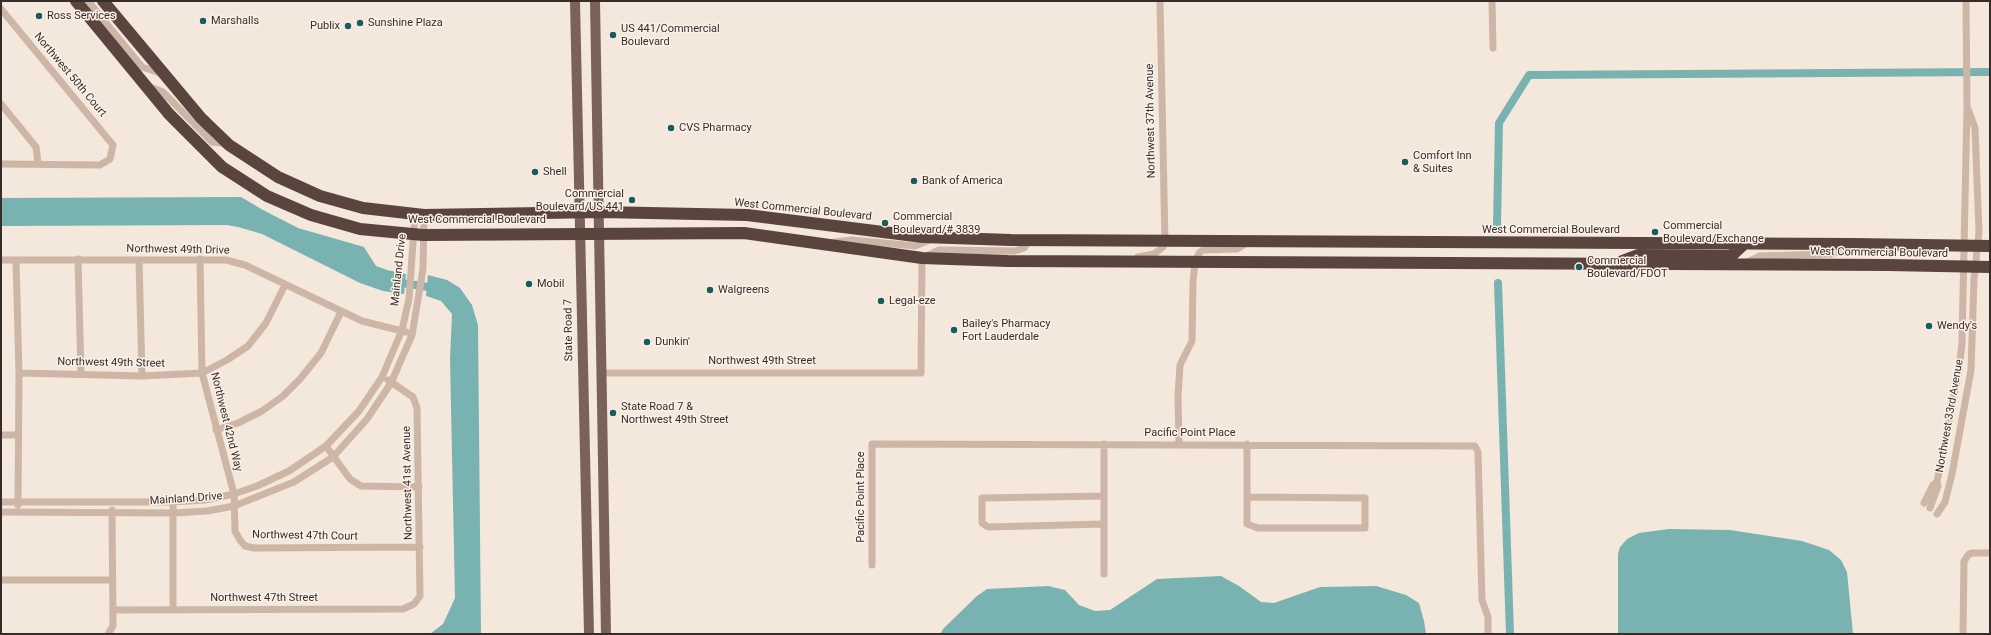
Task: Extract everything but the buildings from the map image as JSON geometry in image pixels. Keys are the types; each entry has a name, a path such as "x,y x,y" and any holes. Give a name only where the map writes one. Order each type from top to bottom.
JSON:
{"highway":[{"name":"West Commercial Boulevard","path":"76,1 184,131 222,167 267,196 311,215 360,229 419,235 579,233 744,234 922,258 1008,261 1888,265 1990,267"},
{"name":"West Commercial Boulevard","path":"103,1 201,118 229,144 278,177 320,196 363,208 419,214 600,212 747,215 934,238 1165,242 1853,244 1990,246"},
{"path":"1612,264 1638,256 1731,256 1745,244"}],"main road":[{"name":"State Road 7","path":"575,1 578,212 588,634"},
{"path":"595,1 603,373 606,634"}],"street":[{"name":"West Commercial Boulevard","path":"88,1 142,66 163,74"},
{"name":"Northwest 37th Avenue","path":"1160,1 1165,242"},
{"path":"1492,1 1493,48"},
{"name":"Northwest 33rd Avenue","path":"1927,506 1938,486 1937,482 1959,370 1962,343 1962,267 1967,102 1966,1"},
{"name":"Northwest 50th Court","path":"1,9 113,144 110,159 100,164 38,164"},
{"name":"West Commercial Boulevard","path":"145,85 163,92 212,142 229,144"},
{"name":"Northwest 33rd Avenue","path":"1937,514 1945,502 1952,474 1971,370 1978,246 1975,128 1967,102"},
{"path":"1,104 36,147 38,164 1,164"},
{"name":"Mainland Drive","path":"1,512 174,512 207,510 234,506 294,482 333,456 367,419 391,383 412,335 423,269 419,235 419,214"},
{"name":"Mainland Drive","path":"1,502 174,502 206,500 234,494 289,470 326,446 359,411 382,377 402,330 409,299 411,270 419,235"},
{"name":"West Commercial Boulevard","path":"834,246 835,242 841,240 865,240 915,246 934,238"},
{"path":"922,258 940,250 1015,251 1024,248 1029,240"},
{"name":"West Commercial Boulevard","path":"1118,262 1154,254 1163,247 1165,242"},
{"name":"West Commercial Boulevard","path":"1195,262 1199,253 1204,250 1237,249 1248,242"},
{"name":"West Commercial Boulevard","path":"1743,265 1760,256 1832,254 1853,244"},
{"name":"Northwest 49th Street","path":"603,373 921,373 922,258"},
{"path":"78,259 81,374"},
{"name":"Northwest 42nd Way","path":"200,259 202,373 234,494"},
{"name":"Northwest 49th Drive","path":"1,260 226,260 245,265 362,321 402,330 412,335"},
{"path":"16,260 19,373 17,435 18,512"},
{"path":"139,260 142,376"},
{"path":"1179,444 1178,397 1180,365 1192,341 1193,282 1195,262"},
{"path":"202,373 248,346 266,323 285,285"},
{"path":"216,430 238,423 262,411 294,385 321,353 341,312"},
{"name":"Northwest 49th Street","path":"19,373 142,376 202,373"},
{"name":"Northwest 41st Avenue","path":"382,377 413,398 417,408 420,596 414,604"},
{"path":"1,435 17,435"},
{"name":"Pacific Point Place","path":"872,565 872,444 1247,444 1474,446 1478,452 1482,600 1488,617 1488,634"},
{"path":"1104,444 1104,574"},
{"path":"1247,444 1247,497 1247,524 1258,528 1365,528 1365,498 1247,497"},
{"path":"326,446 350,479 361,486 419,487"},
{"name":"Northwest 47th Court","path":"234,494 235,531 245,546 254,548 420,547"},
{"path":"1104,496 982,498 982,523 988,527 1104,524"},
{"path":"108,634 113,626 112,502"},
{"path":"174,502 174,609"},
{"path":"1963,634 1962,565 1967,556 1973,553 1990,553"},
{"path":"1,580 113,580"},
{"name":"Northwest 47th Street","path":"113,610 403,608 414,604"}],"water":[{"path":"241,197 298,228 364,247 376,266 406,274 404,294 383,291 360,283 262,234 227,225 1,226 1,198"},
{"path":"428,275 447,280 460,288 472,305 478,325 481,634 430,634 443,624 455,598 450,359 452,314 441,301 426,296"},
{"path":"1669,529 1730,530 1802,541 1829,550 1841,560 1847,572 1853,634 1618,634 1618,554 1620,547 1627,539 1639,533"},
{"path":"1221,576 1239,586 1261,602 1274,603 1320,587 1376,586 1406,595 1419,603 1426,634 940,634 943,629 977,596 987,589 1048,586 1065,590 1079,605 1095,611 1110,610 1157,579"}],"waterway":[{"path":"1497,226 1499,123 1529,75 1990,72"},
{"path":"394,282 436,288"},
{"path":"1498,283 1510,634"}],"place":[{"name":"Ross Services","path":"39,16"},
{"name":"Marshalls","path":"203,21"},
{"name":"Sunshine Plaza","path":"360,23"},
{"name":"Publix","path":"348,26"},
{"name":"US 441/Commercial Boulevard","path":"613,35"},
{"name":"CVS Pharmacy","path":"671,128"},
{"name":"Comfort Inn & Suites","path":"1405,162"},
{"name":"Shell","path":"535,172"},
{"name":"Bank of America","path":"914,181"},
{"name":"Commercial Boulevard/US 441","path":"632,200"},
{"name":"Commercial Boulevard/# 3839","path":"885,223"},
{"name":"Commercial Boulevard/Exchange","path":"1655,232"},
{"name":"Commercial Boulevard/FDOT","path":"1579,267"},
{"name":"Mobil","path":"529,284"},
{"name":"Walgreens","path":"710,290"},
{"name":"Legal-eze","path":"881,301"},
{"name":"Wendy's","path":"1929,326"},
{"name":"Bailey's Pharmacy Fort Lauderdale","path":"954,330"},
{"name":"Dunkin'","path":"647,342"},
{"name":"State Road 7 & Northwest 49th Street","path":"613,413"}]}
